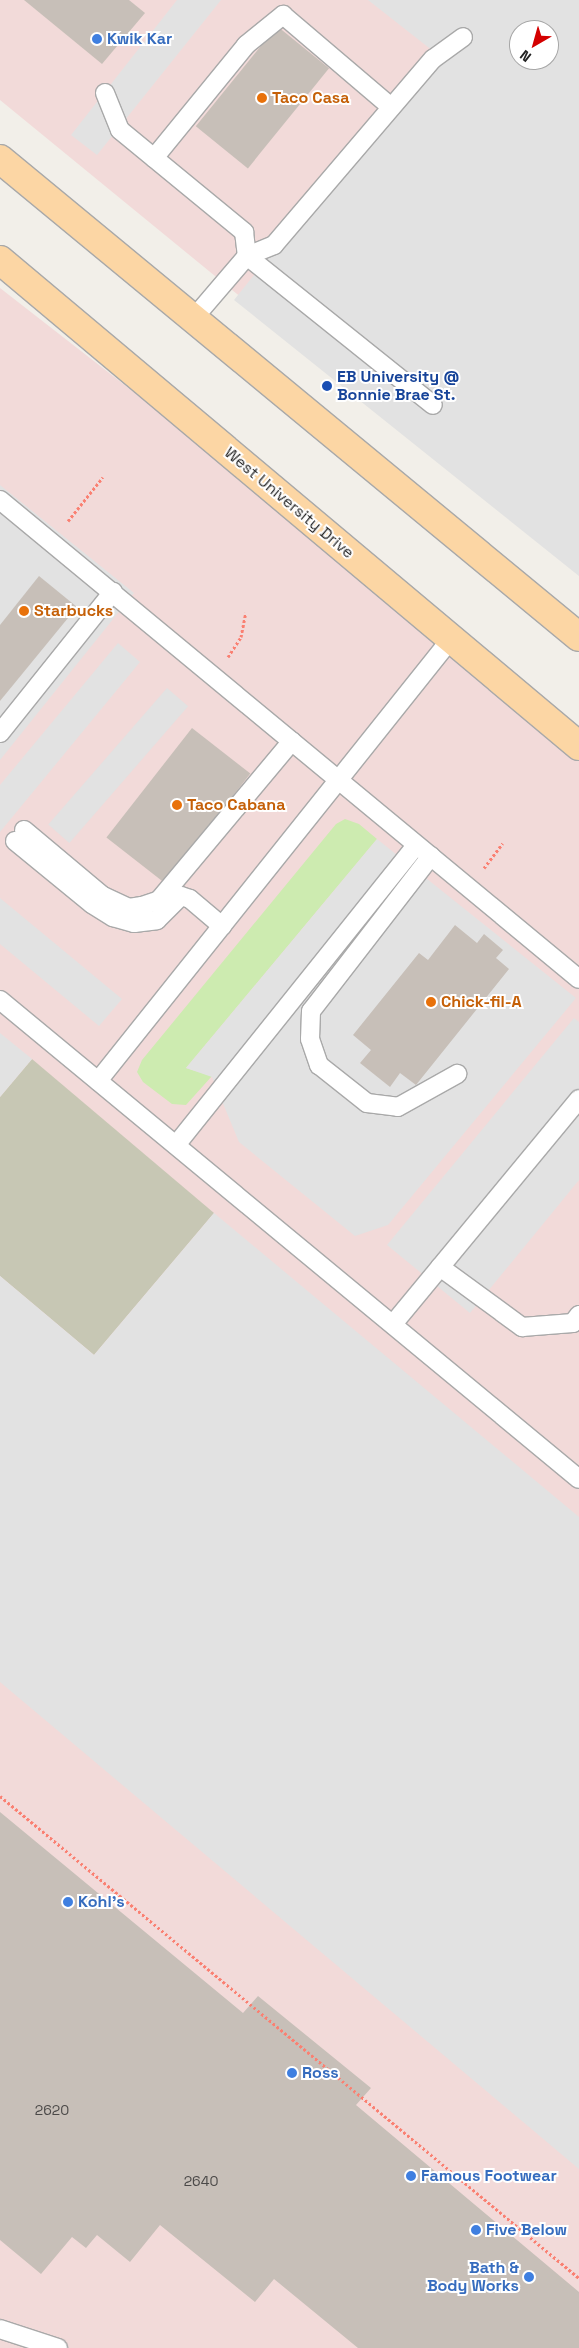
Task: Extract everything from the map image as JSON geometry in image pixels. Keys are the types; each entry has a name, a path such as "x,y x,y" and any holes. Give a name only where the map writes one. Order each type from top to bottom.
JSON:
{"main road":[{"path":"0,159 579,637"},
{"name":"West University Drive","path":"0,260 579,746"},
{"path":"546,718 579,732"}],"lane":[{"path":"154,158 246,45 283,15 392,107"},
{"path":"193,319 247,256 274,245 434,59 463,38"},
{"path":"105,93 120,130 244,232 247,256 433,405"},
{"path":"2,507 49,540 113,592 579,979"},
{"path":"0,733 113,592"},
{"path":"98,1081 451,639"},
{"path":"222,926 190,898 181,896 157,920 134,923 113,917 92,904 19,835 103,896 129,908 142,906 159,900 292,741"},
{"path":"176,1145 416,845"},
{"path":"431,856 311,1011 310,1039 319,1065 367,1104 398,1107 457,1074"},
{"path":"0,1000 393,1324 577,1470"},
{"path":"393,1324 579,1099"},
{"path":"440,1267 522,1327 573,1323 579,1315"},
{"path":"0,2329 58,2348"}],"path":[{"path":"49,540 104,477"},
{"path":"214,675 234,650 241,637 246,612"},
{"path":"0,1796 579,2278"}],"shaded area":[{"path":"0,0 579,0 579,574 0,100"},
{"path":"177,0 221,0 97,155 71,135"},
{"path":"368,0 579,0 579,576 234,300 433,51"},
{"path":"0,288 451,639 579,746 579,2348 0,2348"},
{"path":"0,485 134,593 0,760"},
{"path":"118,643 140,662 0,832 0,785"},
{"path":"167,688 188,706 69,843 48,825"},
{"path":"377,839 576,998 388,1225 355,1236 239,1142 212,1077 186,1068"},
{"path":"0,898 122,999 99,1026 0,944"},
{"path":"574,1018 579,1022 579,1180 470,1313 387,1245"},
{"path":"0,1033 32,1059 0,1097"},
{"path":"32,1059 214,1213 94,1355 0,1276 0,1097"},
{"path":"214,1213 579,1517 579,2169 0,1682 0,1276 94,1355"}],"green space":[{"path":"345,819 359,824 377,839 186,1068 212,1076 186,1105 172,1104 143,1082 137,1072 142,1060 336,824"}],"building":[{"name":"Kwik Kar","path":"24,0 129,0 145,13 102,64"},
{"name":"Taco Casa","path":"277,26 329,68 248,168 196,126"},
{"path":"39,576 77,607 0,701 0,625"},
{"name":"Taco Cabana","path":"192,728 250,774 165,883 106,838"},
{"name":"Chick-fil-A","path":"455,925 477,943 484,934 503,950 496,958 509,969 416,1085 400,1073 390,1087 360,1063 371,1050 353,1035 419,953 428,960"},
{"path":"0,1812 243,2013 258,1996 371,2088 356,2105 579,2292 579,2348 358,2348 274,2279 255,2302 160,2225 130,2262 97,2235 86,2248 72,2237 41,2274 0,2240"}],"place":[{"name":"Kwik Kar","path":"97,39"},
{"name":"Taco Casa","path":"262,98"},
{"name":"EB University @ Bonnie Brae St.","path":"327,386"},
{"name":"Starbucks","path":"24,611"},
{"name":"Taco Cabana","path":"177,805"},
{"name":"Chick-fil-A","path":"431,1002"},
{"name":"Kohl's","path":"68,1902"},
{"name":"Ross","path":"292,2073"},
{"name":"Famous Footwear","path":"411,2176"},
{"name":"Five Below","path":"476,2230"},
{"name":"Bath & Body Works","path":"529,2277"}]}
